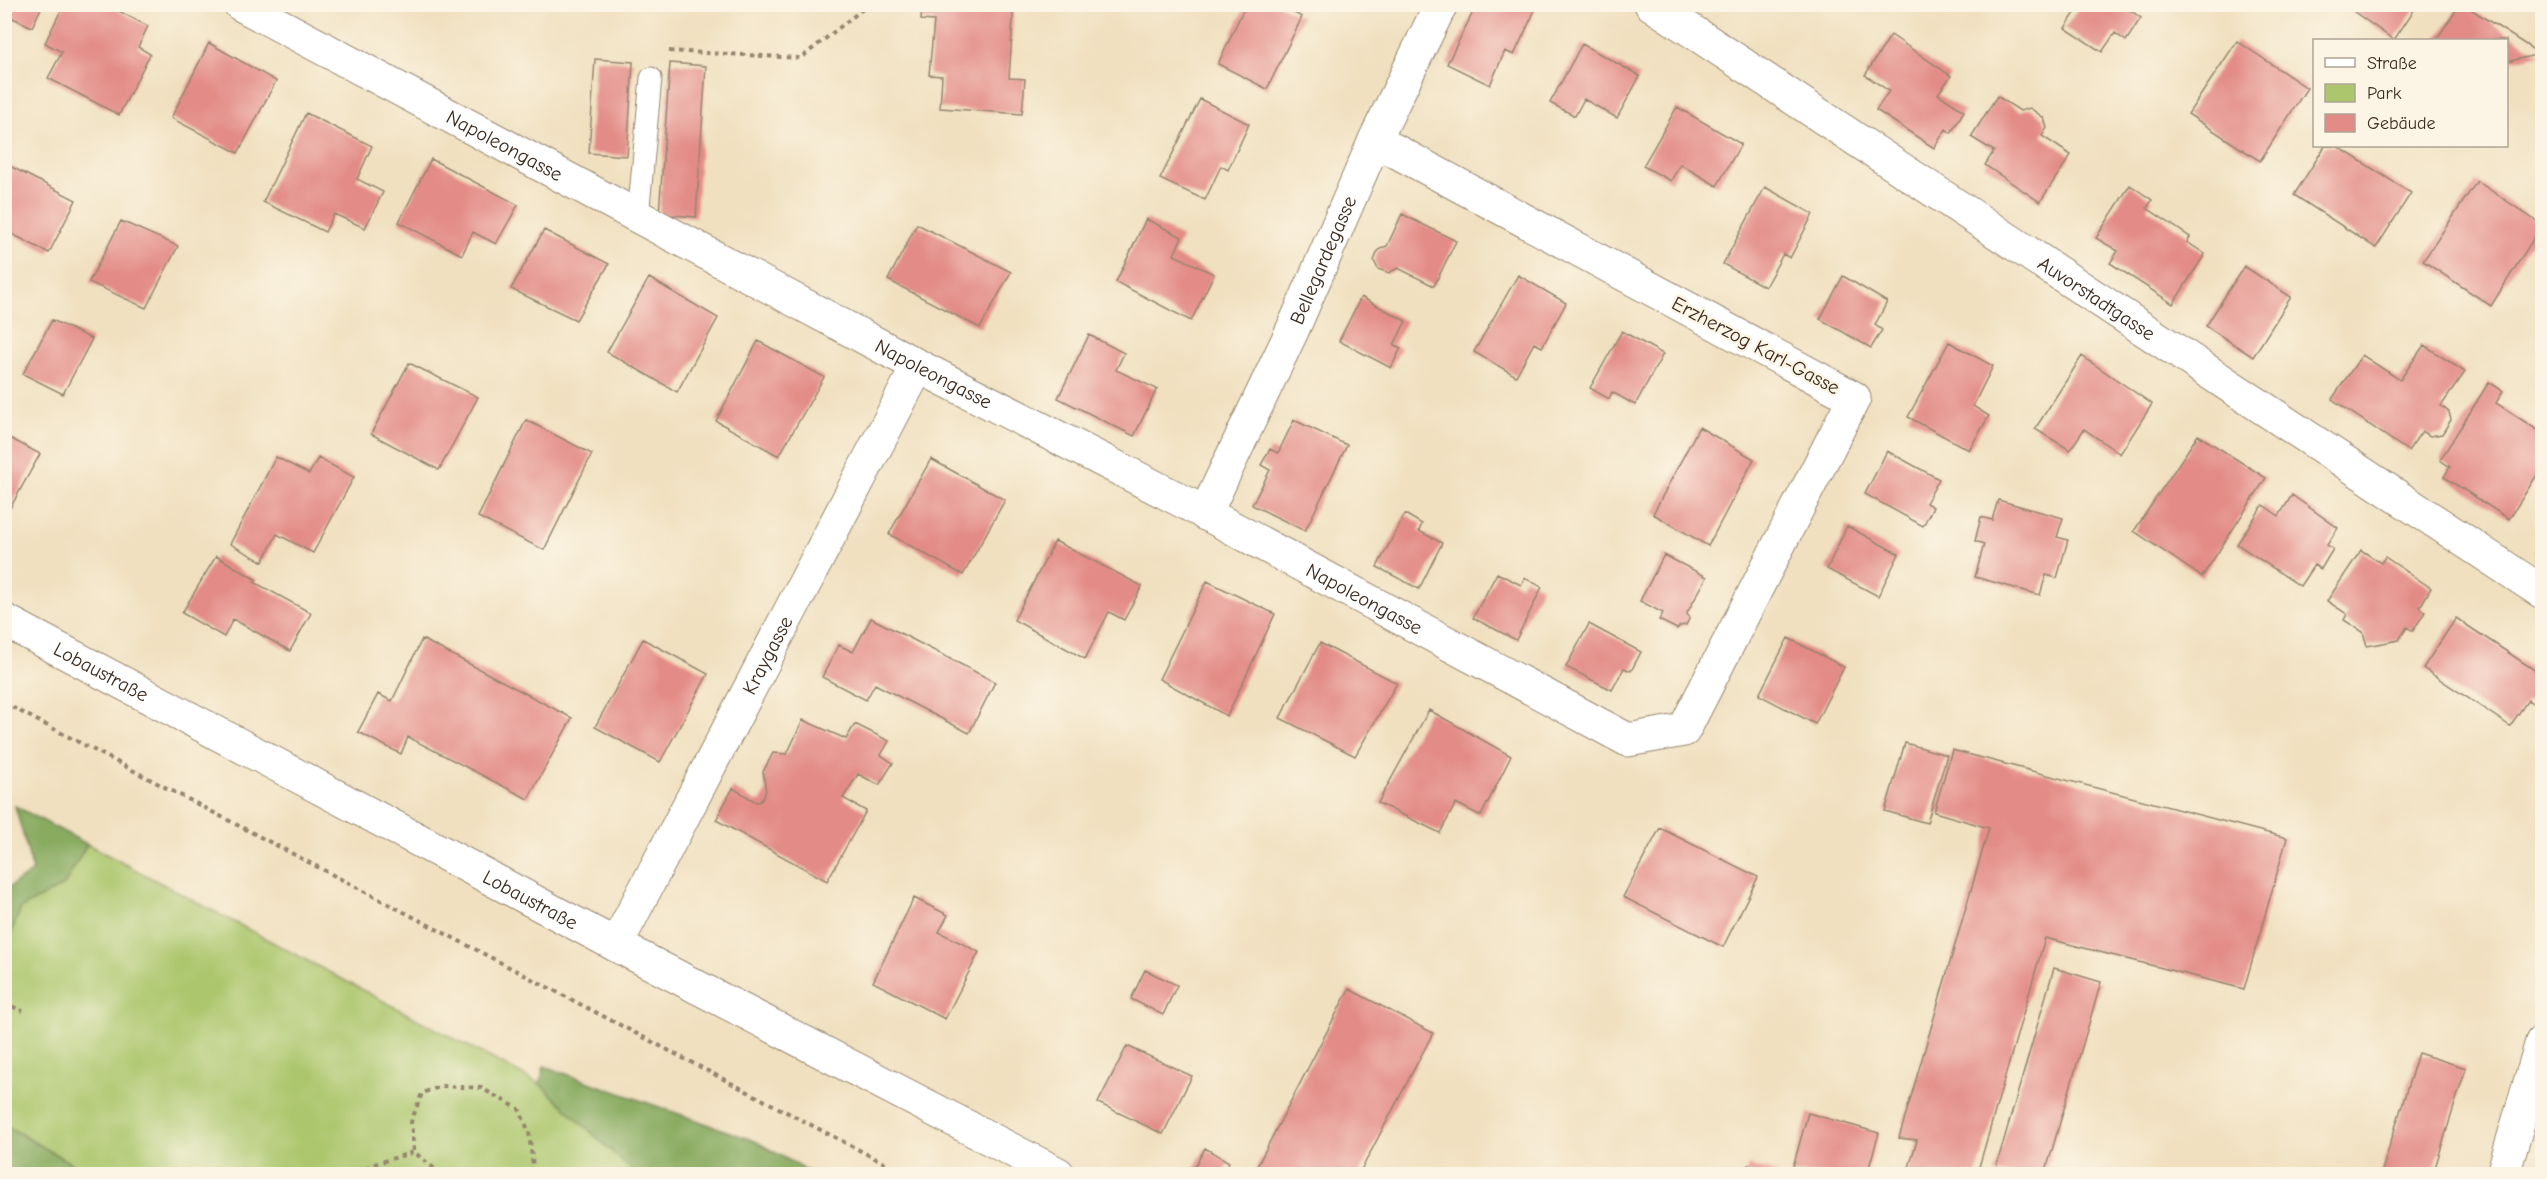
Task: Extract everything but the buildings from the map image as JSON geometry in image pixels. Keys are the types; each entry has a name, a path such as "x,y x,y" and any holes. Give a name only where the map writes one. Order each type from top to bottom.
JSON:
{"street":[{"name":"Bellegardegasse","path":"1206,514 1292,331 1375,140 1441,4"},
{"name":"Auvorstadtgasse","path":"1651,4 2542,592"},
{"name":"Napoleongasse","path":"257,9 638,217 918,366 1206,514 1628,740"},
{"name":"Erzherzog Karl-Gasse","path":"1375,140 1854,398 1684,730 1628,740"},
{"name":"Kraygasse","path":"616,945 918,366"},
{"name":"Lobaustraße","path":"4,620 616,945 1058,1174"},
{"path":"2503,1174 2542,1042"}],"lane":[{"path":"638,217 651,78"}],"path":[{"path":"651,78 653,50 801,58 869,4"},
{"path":"4,703 905,1174"},
{"path":"4,1003 23,1011"},
{"path":"441,1174 414,1152 411,1122 422,1093 442,1086 481,1088 519,1109 529,1132 533,1167 529,1174"},
{"path":"359,1174 371,1165 414,1152"}],"green space":[{"path":"15,806 87,844 64,885 21,908 5,949 5,890 33,871"},
{"path":"87,844 540,1084 636,1174 89,1174 5,1125 4,949 21,908 64,885"},
{"path":"544,1066 755,1141 813,1174 636,1174 540,1084"},
{"path":"5,1125 89,1174 5,1174"}]}
